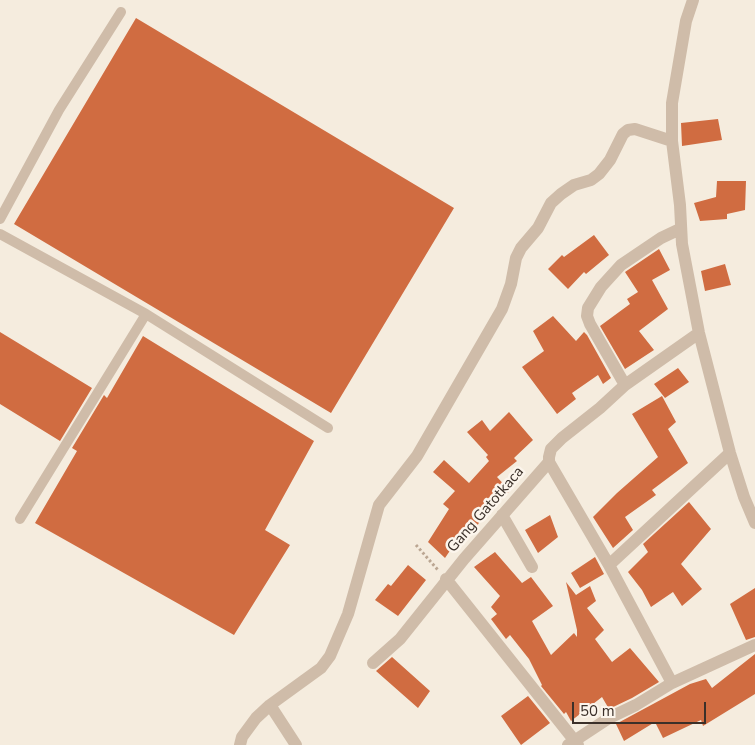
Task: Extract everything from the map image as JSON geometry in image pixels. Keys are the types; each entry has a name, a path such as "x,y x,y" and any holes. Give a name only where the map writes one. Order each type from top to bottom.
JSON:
{"street":[{"path":"693,0 686,21 672,103 672,141 680,205 680,229 699,333 730,454 755,523"},
{"path":"240,745 242,737 256,718 270,705 314,674 330,656 348,614 379,505 417,456 502,309 511,284 516,258 521,248 538,228 551,203 574,186 591,180 599,174 607,164 623,134 628,130 635,130 672,141"},
{"path":"625,385 590,324 587,316 588,308 601,287 621,265 661,238 680,229"},
{"name":"Gang Gatotkaca","path":"372,663 400,639 446,579 549,462 551,449 625,385 699,333"},
{"path":"609,565 730,454"},
{"path":"549,462 609,565 672,683"},
{"path":"502,515 532,567"},
{"path":"446,579 573,744 609,718 636,705 672,683 755,645"},
{"path":"270,705 296,745"}],"lane":[{"path":"0,219 59,110 121,12"},
{"path":"0,234 146,314 328,428"},
{"path":"20,519 146,314"}],"path":[{"path":"416,545 446,579"}],"building":[{"path":"136,18 454,208 331,413 14,224"},
{"path":"718,119 722,140 682,146 681,123"},
{"path":"717,181 746,181 745,210 727,214 727,219 700,221 694,203 716,197"},
{"path":"594,235 609,255 586,274 584,272 568,289 548,269 562,255 564,257"},
{"path":"659,249 670,270 652,280 668,309 639,331 654,350 625,369 600,326 630,304 627,299 638,292 625,272"},
{"path":"725,264 731,285 705,291 701,271"},
{"path":"553,316 576,341 584,332 587,335 611,378 603,384 598,375 572,393 576,399 557,414 522,367 544,351 533,331"},
{"path":"0,332 92,388 60,441 0,404"},
{"path":"143,336 314,441 265,530 290,545 234,635 35,523 77,451 72,448 104,395 107,398"},
{"path":"678,368 689,382 665,398 654,384"},
{"path":"662,396 676,422 668,429 688,463 652,490 656,495 625,517 633,530 613,548 593,517 658,457 632,414"},
{"path":"509,412 533,440 514,458 517,461 497,477 510,491 481,519 475,530 468,524 445,558 428,542 449,509 443,504 455,491 433,472 444,460 469,483 489,461 486,457 488,455 467,432 482,420 490,431"},
{"path":"689,502 711,529 681,564 702,589 682,606 673,592 651,607 642,590 628,572 648,552 643,544"},
{"path":"550,515 558,537 538,553 525,530"},
{"path":"495,552 522,583 531,577 553,606 532,621 551,655 574,633 577,637 566,582 576,595 590,586 596,601 587,608 604,630 595,639 612,662 630,648 659,682 609,709 602,697 571,721 566,712 564,714 541,686 529,659 510,635 506,639 491,619 497,614 491,607 500,596 474,567"},
{"path":"595,557 604,574 580,588 571,573"},
{"path":"408,565 426,580 398,616 375,600 388,584 391,586"},
{"path":"755,588 755,637 746,640 730,604"},
{"path":"755,654 755,694 703,726 701,720 663,738 655,722 624,741 616,724 690,684 706,679 712,688"},
{"path":"392,657 430,691 418,708 376,671"},
{"path":"528,696 550,723 521,745 501,716"}]}
